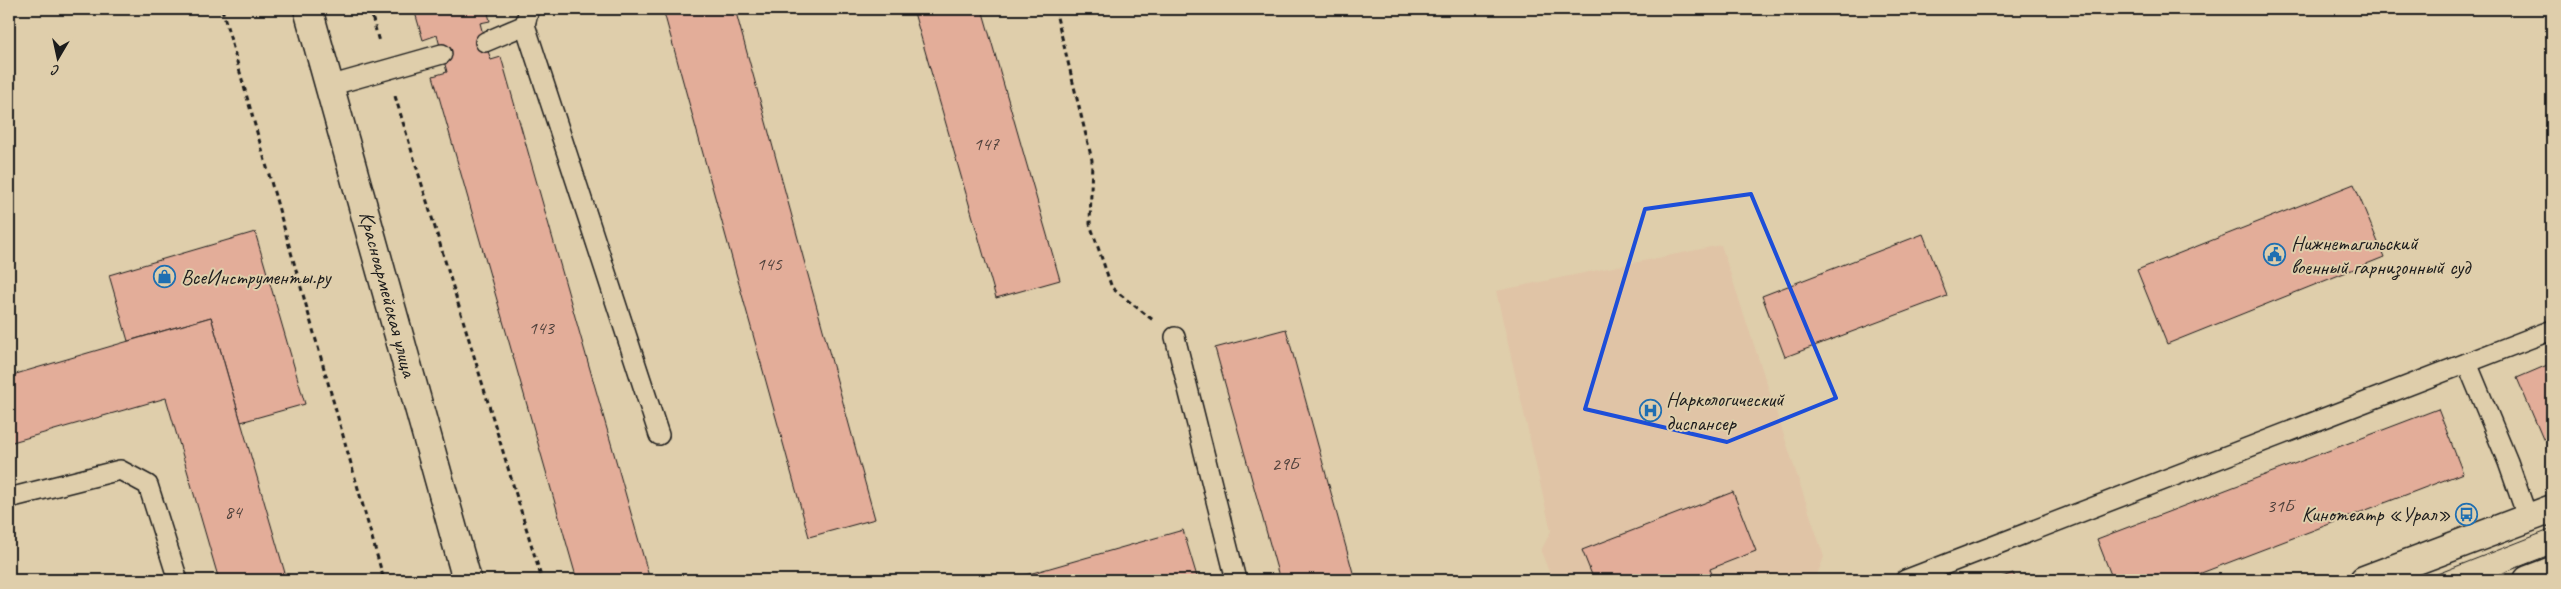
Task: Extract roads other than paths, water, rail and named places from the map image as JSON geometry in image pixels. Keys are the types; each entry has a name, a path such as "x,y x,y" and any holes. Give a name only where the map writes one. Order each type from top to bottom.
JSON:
{"street":[{"name":"Красноармейская улица","path":"308,9 467,580"},
{"path":"2364,580 2540,514"}],"lane":[{"path":"485,42 527,17 659,435"},
{"path":"330,86 442,54"},
{"path":"1905,580 2552,330"},
{"path":"1175,337 1236,580"},
{"path":"2467,364 2508,462 2540,514"},
{"path":"9,498 120,470 148,485 178,580"}],"tram line":[{"path":"2422,580 2552,529"},
{"path":"2485,580 2552,554"}],"place":[{"name":"Нижнетагильский военный гарнизонный суд","path":"2275,255"},
{"name":"ВсеИнструменты.ру","path":"165,277"},
{"name":"Наркологический диспансер","path":"1650,411"},
{"name":"Кинотеатр «Урал»","path":"2467,514"}]}
